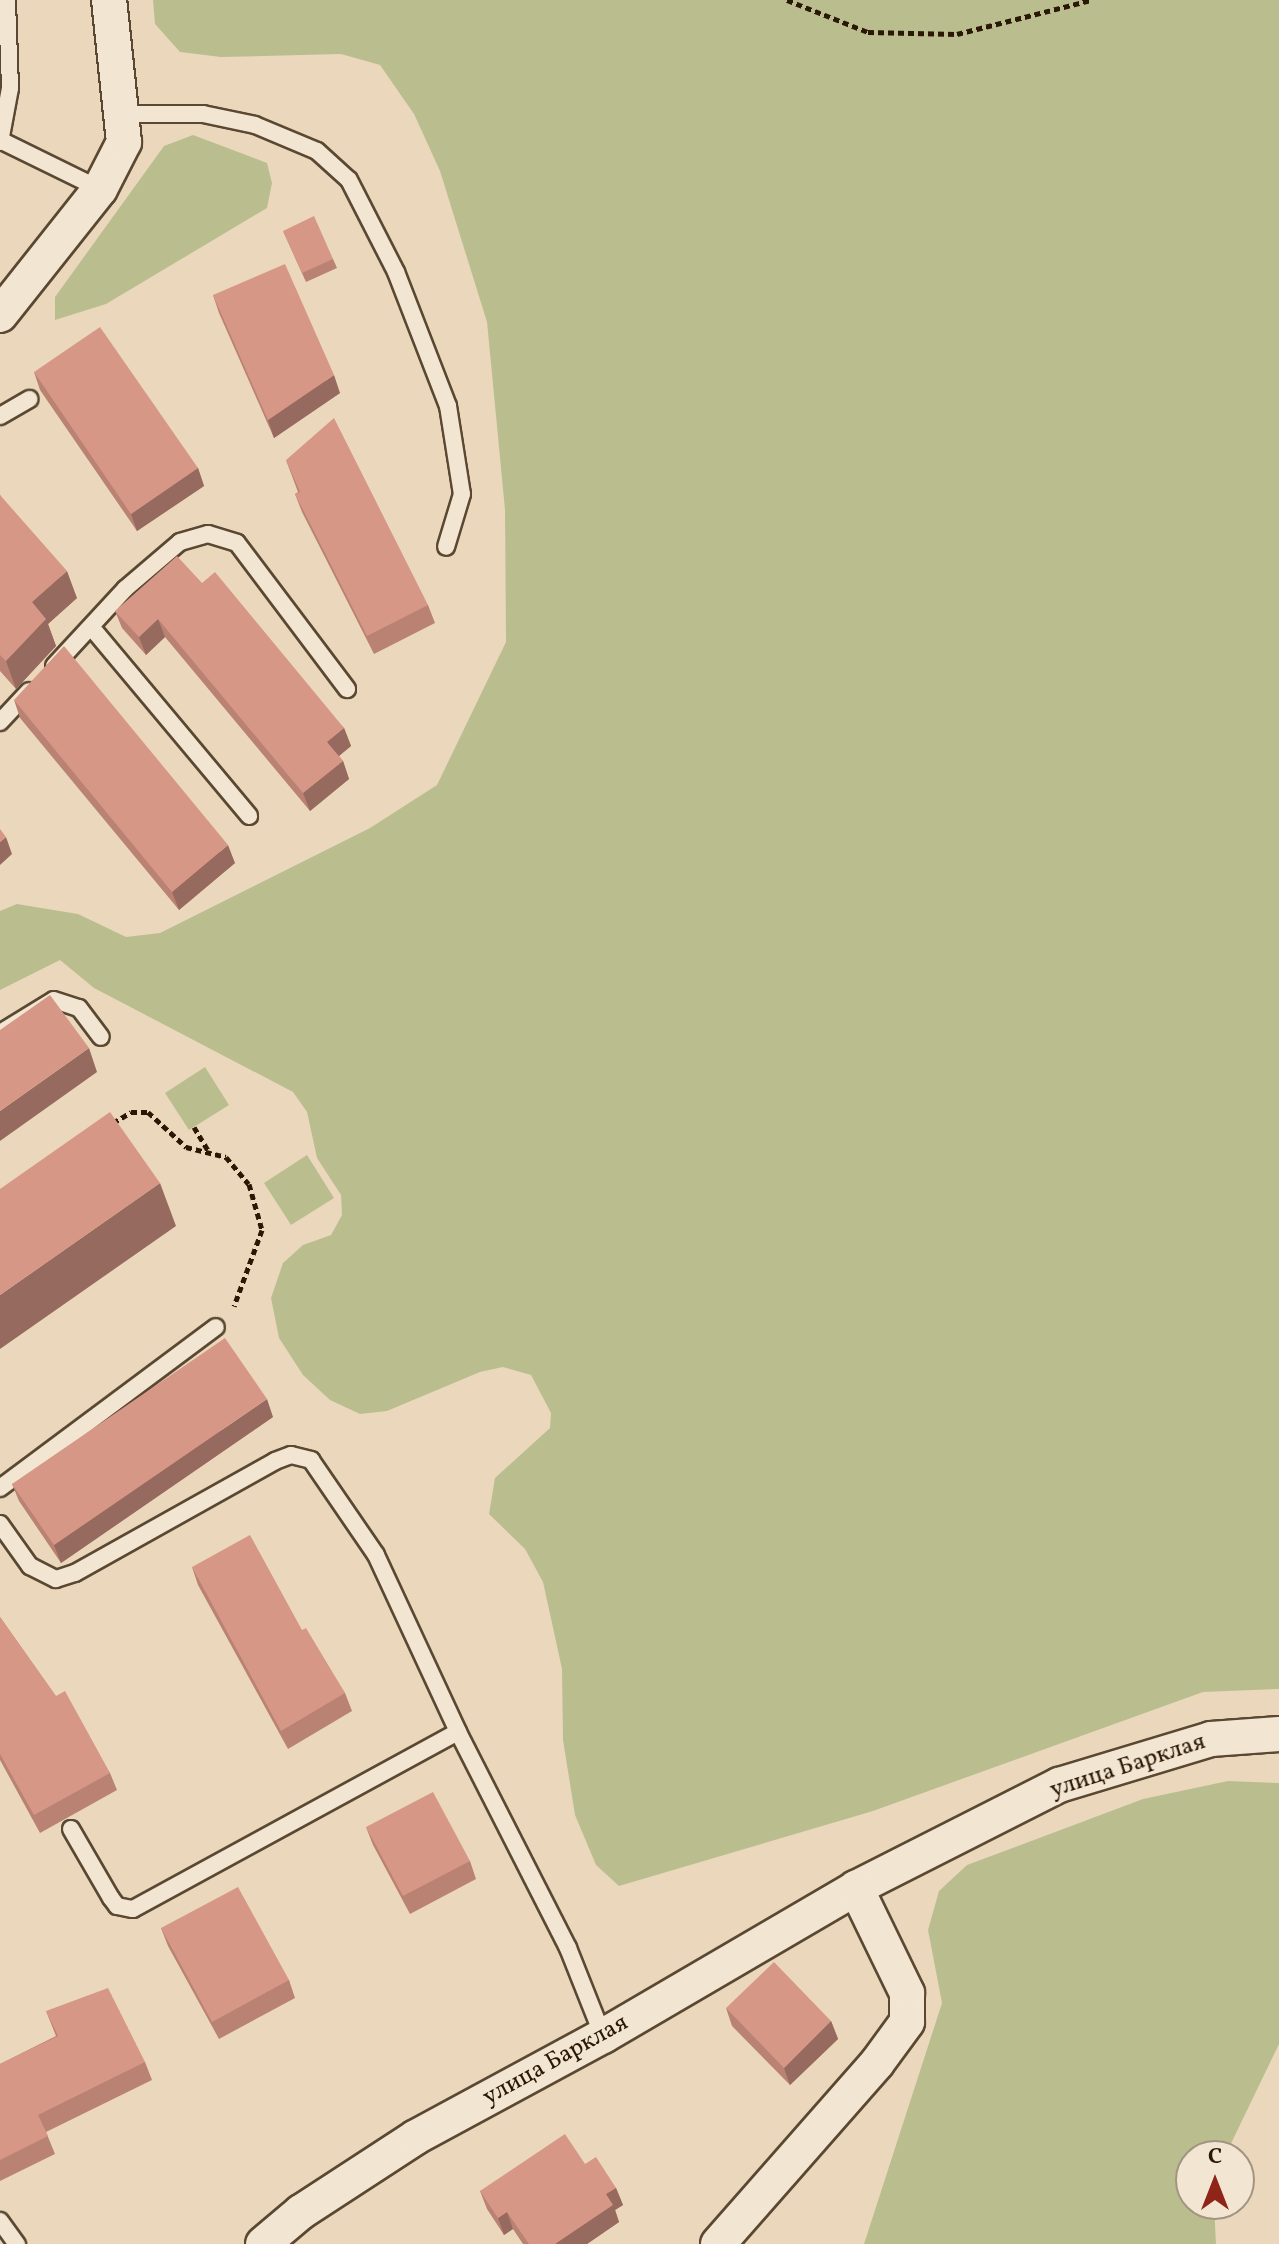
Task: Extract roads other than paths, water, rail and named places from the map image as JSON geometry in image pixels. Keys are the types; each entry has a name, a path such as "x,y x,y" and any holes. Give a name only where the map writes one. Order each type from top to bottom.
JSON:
{"street":[{"path":"0,315 100,189 124,142 109,0"},
{"name":"улица Барклая","path":"263,2244 301,2212 416,2137 603,2036 856,1888 1059,1785 1211,1739 1279,1734"},
{"path":"718,2244 877,2063 907,2022 907,1993 856,1888"}],"lane":[{"path":"7,0 10,88 1,141 100,189"},
{"path":"122,114 203,114 255,125 317,151 349,180 396,272 448,406 462,494 446,547"},
{"path":"0,416 30,399"},
{"path":"0,722 92,628 125,589 180,542 208,534 237,543 347,689"},
{"path":"92,628 249,816"},
{"path":"0,1033 54,1000 79,1008 101,1037"},
{"path":"0,1488 216,1327"},
{"path":"0,1524 30,1566 56,1579 75,1573 275,1461 291,1455 311,1460 376,1555 458,1732 568,1948 603,2036"},
{"path":"71,1829 117,1906 133,1909 458,1732"},
{"path":"0,2221 17,2244"}]}
